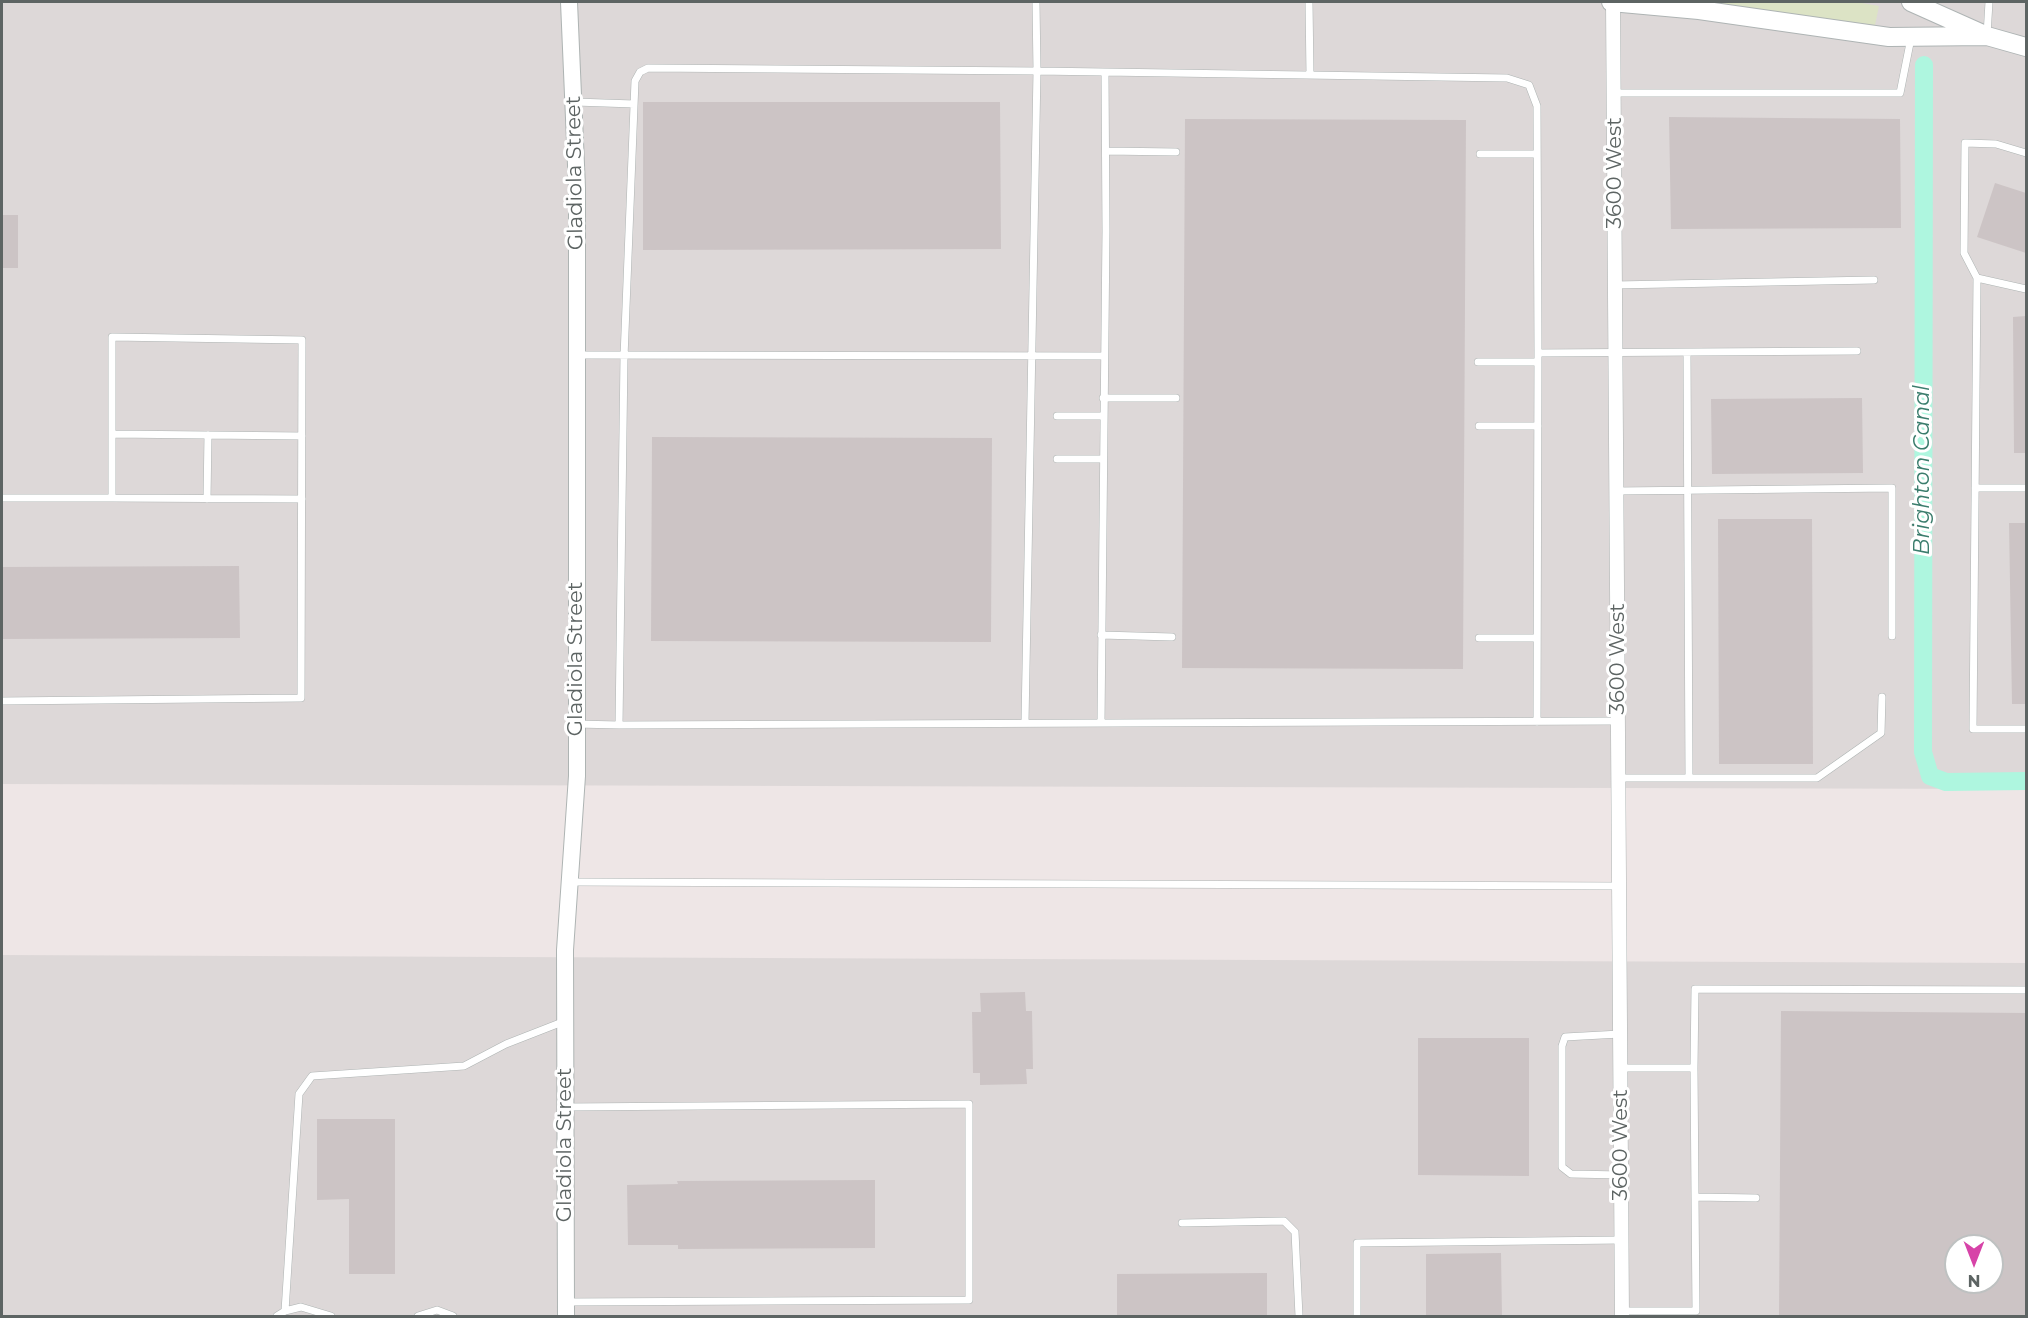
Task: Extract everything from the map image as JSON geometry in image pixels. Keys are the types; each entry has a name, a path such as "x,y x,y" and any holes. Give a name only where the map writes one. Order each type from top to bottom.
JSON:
{"main road":[{"path":"1612,2 1699,10 1911,38 1987,36"},
{"path":"1911,2 1987,36 2026,47"}],"street":[{"name":"Gladiola Street","path":"566,1309 565,1021 569,882 576,777 577,188 575,102 568,36 568,2"},
{"name":"3600 West","path":"1612,2 1616,285 1622,1314"}],"lane":[{"path":"1025,722 1037,71 1036,2"},
{"path":"1309,2 1310,75"},
{"path":"1987,36 1989,2"},
{"path":"1614,93 1900,93 1911,38"},
{"path":"619,725 624,357 635,81 640,72 648,68 1508,78 1529,85 1537,106 1537,723"},
{"path":"1101,722 1105,74"},
{"path":"575,102 634,104"},
{"path":"2026,153 1996,144 1965,143 1964,253 1977,279 1973,729 2026,729"},
{"path":"1106,151 1176,152"},
{"path":"1480,154 1537,154"},
{"path":"1977,279 2026,289"},
{"path":"1616,285 1874,280"},
{"path":"2,701 301,698 302,340 112,337 112,498"},
{"path":"1538,353 1857,351"},
{"path":"1687,353 1689,778"},
{"path":"576,355 624,357 1104,356"},
{"path":"1478,362 1538,362"},
{"path":"1103,398 1176,398"},
{"path":"1057,416 1103,416"},
{"path":"1479,426 1538,426"},
{"path":"112,434 302,436"},
{"path":"207,499 208,435"},
{"path":"1057,459 1103,459"},
{"path":"1617,491 1892,488 1892,636"},
{"path":"1975,488 2026,488"},
{"path":"2,498 302,499"},
{"path":"1101,634 1172,637"},
{"path":"1479,638 1537,638"},
{"path":"1619,778 1817,778 1881,733 1882,697"},
{"path":"576,724 1618,721"},
{"path":"569,882 1619,886"},
{"path":"1622,1314 1696,1314 1695,989 2026,990"},
{"path":"285,1311 299,1094 312,1076 464,1066 506,1044 565,1021"},
{"path":"1620,1034 1565,1037 1562,1046 1562,1167 1571,1174 1622,1175"},
{"path":"1621,1068 1694,1068"},
{"path":"564,1107 969,1104 969,1300 566,1309"},
{"path":"1695,1197 1756,1198"},
{"path":"1182,1224 1284,1221 1295,1232 1299,1317"},
{"path":"1357,1317 1357,1243 1622,1240"},
{"path":"278,1317 285,1311 301,1307 331,1317"},
{"path":"418,1317 437,1310 453,1317"}],"shaded area":[{"path":"2,2 2026,2 2026,789 2,784"},
{"path":"2,955 2026,963 2026,1316 2,1316"}],"green space":[{"path":"1696,2 1856,2 1879,6 1875,25"}],"building":[{"path":"643,102 1000,102 1001,249 643,250"},
{"path":"1669,117 1900,119 1901,228 1671,229"},
{"path":"1185,119 1466,120 1463,669 1182,668"},
{"path":"1995,183 2026,193 2026,253 1977,237"},
{"path":"2,215 18,215 18,268 2,268"},
{"path":"2026,316 2026,453 2014,453 2013,317"},
{"path":"1862,398 1863,473 1712,474 1711,399"},
{"path":"652,437 992,438 991,642 651,641"},
{"path":"1718,519 1812,519 1813,764 1719,764"},
{"path":"2009,523 2026,523 2026,704 2012,704"},
{"path":"239,566 240,638 2,639 2,567"},
{"path":"1025,992 1026,1011 1032,1011 1033,1069 1026,1069 1027,1084 980,1085 980,1073 973,1073 972,1012 981,1012 980,993"},
{"path":"1781,1011 2026,1013 2026,1317 1779,1317"},
{"path":"1418,1038 1529,1038 1529,1176 1418,1175"},
{"path":"317,1119 395,1119 395,1274 349,1274 349,1199 317,1200"},
{"path":"875,1180 875,1248 678,1249 678,1245 628,1245 627,1185 678,1184 677,1181"},
{"path":"1501,1253 1502,1317 1426,1317 1426,1254"},
{"path":"1267,1273 1267,1317 1117,1317 1117,1274"}],"waterway":[{"name":"Brighton Canal","path":"1924,65 1923,752 1930,776 1946,782 2026,781"}]}
